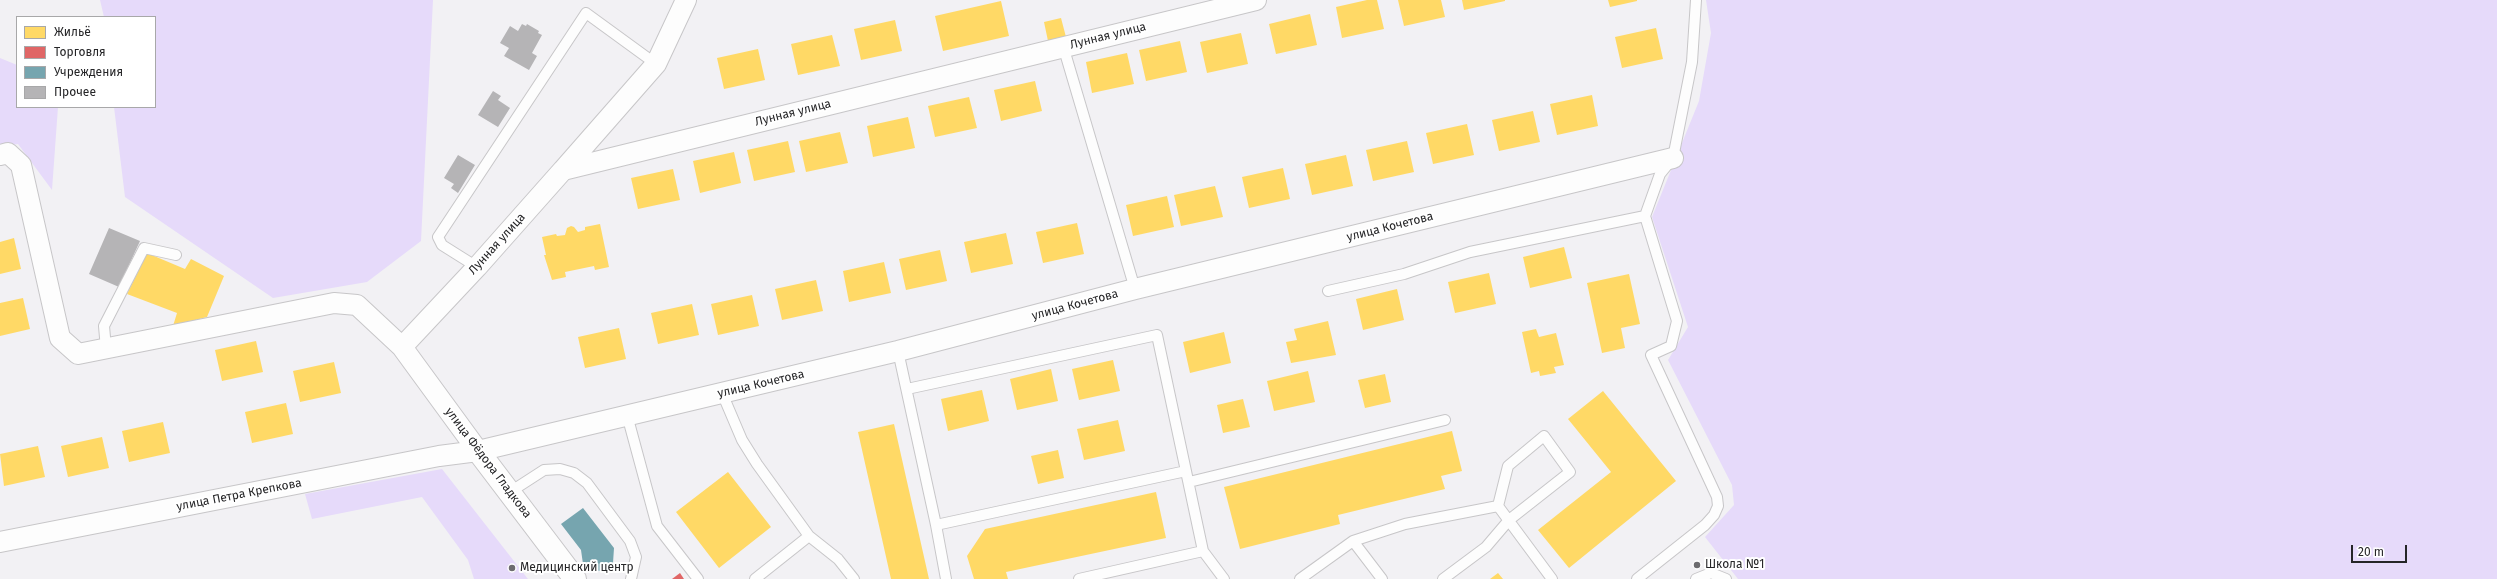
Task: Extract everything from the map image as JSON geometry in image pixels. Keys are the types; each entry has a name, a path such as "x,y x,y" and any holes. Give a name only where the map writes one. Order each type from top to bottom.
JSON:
{"street":[{"path":"563,170 656,64 686,0"},
{"name":"Лунная улица","path":"402,347 477,267 563,170 1062,46 1256,0"},
{"name":"улица Фёдора Гладкова","path":"0,155 8,153 21,165 60,338 78,354 334,303 358,305 402,347 478,451 575,579"},
{"name":"улица Кочетова","path":"478,451 898,351 1135,289 1673,158"},
{"name":"улица Петра Крепкова","path":"0,542 431,457 478,451"}],"lane":[{"path":"1637,579 1714,515 1718,506 1717,497 1651,356 1671,346 1677,321 1645,216 1660,174 1673,158 1692,62 1696,0"},
{"path":"477,267 442,244 438,238 586,13 656,64"},
{"path":"1062,46 1135,289"},
{"path":"1328,291 1404,274 1470,252 1645,216"},
{"path":"106,349 104,326 144,248 176,255"},
{"path":"907,389 1157,335 1203,550 1224,579"},
{"path":"898,351 936,525 946,579"},
{"path":"722,393 742,440 809,536 838,559 854,579"},
{"path":"627,415 657,526 698,579"},
{"path":"1189,482 1445,420"},
{"path":"1443,579 1486,546 1510,520 1570,472 1544,436 1508,466 1498,506"},
{"path":"510,492 544,470 560,469 574,473 587,484 630,541 636,557 631,579"},
{"path":"936,525 1186,471"},
{"path":"1498,506 1510,520 1552,579"},
{"path":"1300,579 1354,541 1405,524 1498,506"},
{"path":"755,579 809,536"},
{"path":"1354,541 1382,579"},
{"path":"1079,579 1203,550"},
{"path":"1696,579 1711,573 1726,579"}],"shaded area":[{"path":"100,0 433,0 421,241 367,282 273,298 125,197 114,108 156,108 156,16 104,16"},
{"path":"1706,0 2497,0 2497,579 1738,579 1705,537 1734,505 1732,485 1668,360 1688,327 1652,217 1699,101 1711,33"},
{"path":"0,58 16,65 16,108 58,108 52,190 18,144 0,147"},
{"path":"442,469 528,579 474,579 468,560 422,497 312,519 305,494"}],"building: Жильё":[{"path":"1367,0 1377,0 1384,29 1342,38 1336,7"},
{"path":"1398,0 1441,0 1445,17 1404,26"},
{"path":"1462,0 1505,0 1505,1 1464,10"},
{"path":"1608,0 1637,0 1637,1 1610,7"},
{"path":"1001,1 1009,36 943,51 935,16"},
{"path":"1310,14 1317,45 1276,54 1269,24"},
{"path":"1061,18 1066,37 1048,41 1044,22"},
{"path":"895,20 902,51 861,60 854,29"},
{"path":"1656,28 1663,59 1622,68 1615,37"},
{"path":"1241,33 1248,64 1207,73 1200,42"},
{"path":"832,35 840,66 798,75 791,44"},
{"path":"1180,41 1187,72 1146,81 1139,50"},
{"path":"758,49 765,80 724,89 717,58"},
{"path":"1127,53 1134,84 1092,93 1086,62"},
{"path":"1035,81 1042,111 1001,121 994,90"},
{"path":"1592,95 1598,126 1557,135 1550,104"},
{"path":"969,97 977,128 935,137 928,106"},
{"path":"1533,111 1540,142 1499,151 1492,120"},
{"path":"908,117 915,148 873,157 867,126"},
{"path":"1467,124 1474,155 1433,164 1426,133"},
{"path":"840,132 848,163 806,172 799,141"},
{"path":"788,141 795,172 754,181 747,150"},
{"path":"1407,141 1414,172 1373,181 1366,150"},
{"path":"734,152 741,183 700,193 693,161"},
{"path":"1346,155 1353,186 1312,195 1305,164"},
{"path":"1283,168 1290,199 1249,208 1242,177"},
{"path":"673,169 680,200 638,209 631,178"},
{"path":"1215,186 1223,217 1181,226 1174,195"},
{"path":"1167,196 1174,227 1133,236 1126,205"},
{"path":"1077,223 1084,254 1043,263 1036,232"},
{"path":"600,224 609,267 595,270 594,266 565,272 566,277 552,280 544,255 546,255 542,237 556,234 557,236 565,235 567,228 571,226 578,232 585,230 585,227"},
{"path":"1006,233 1013,264 971,273 964,242"},
{"path":"14,238 21,269 0,274 0,242"},
{"path":"1564,247 1572,278 1530,288 1523,257"},
{"path":"940,250 947,281 906,290 899,259"},
{"path":"147,253 185,269 191,259 224,276 207,317 173,326 177,313 127,294"},
{"path":"884,262 891,293 849,302 843,271"},
{"path":"1489,273 1496,304 1455,313 1448,282"},
{"path":"1629,274 1640,324 1621,328 1625,348 1602,353 1587,283"},
{"path":"816,280 823,311 782,320 775,289"},
{"path":"1397,289 1404,320 1363,330 1356,299"},
{"path":"752,295 759,326 718,335 711,304"},
{"path":"23,298 30,329 0,336 0,303"},
{"path":"692,304 699,335 658,344 651,313"},
{"path":"1328,321 1336,355 1291,363 1286,342 1297,340 1294,329"},
{"path":"619,328 626,359 585,368 578,337"},
{"path":"1536,329 1539,337 1556,333 1564,365 1554,367 1556,373 1540,376 1539,371 1531,373 1522,332"},
{"path":"1224,332 1231,363 1190,373 1183,342"},
{"path":"256,341 263,372 222,381 215,350"},
{"path":"1113,360 1120,391 1079,400 1072,369"},
{"path":"334,362 341,393 300,402 293,371"},
{"path":"1051,369 1058,401 1017,410 1010,379"},
{"path":"1308,371 1315,402 1274,411 1267,381"},
{"path":"1385,374 1391,402 1365,408 1358,380"},
{"path":"982,390 989,421 948,431 941,399"},
{"path":"1603,391 1676,481 1569,568 1538,530 1611,472 1568,419"},
{"path":"1243,399 1250,427 1223,433 1217,405"},
{"path":"286,403 293,434 252,443 245,412"},
{"path":"1118,420 1125,451 1084,460 1077,429"},
{"path":"163,422 170,453 129,462 122,431"},
{"path":"894,424 929,579 891,579 858,432"},
{"path":"1452,431 1462,471 1441,476 1445,489 1338,515 1340,524 1240,549 1224,487"},
{"path":"102,437 109,468 68,477 61,446"},
{"path":"38,446 45,477 4,486 0,454"},
{"path":"1058,450 1064,478 1038,484 1031,456"},
{"path":"728,472 771,527 719,568 676,512"},
{"path":"1156,492 1166,538 1006,572 1008,579 974,579 967,556 985,529"},
{"path":"1498,573 1503,579 1490,579"}],"building: Торговля":[{"path":"680,573 684,579 672,579"}],"building: Учреждения":[{"path":"583,508 614,548 613,563 601,571 590,570 583,564 581,550 561,524"}],"building: Прочее":[{"path":"522,24 526,26 527,24 539,31 538,33 542,35 532,53 537,56 529,70 504,56 509,48 500,43 510,26 518,31"},
{"path":"493,91 501,96 498,100 510,108 498,127 478,115"},
{"path":"458,155 475,165 458,193 451,188 454,184 444,178"},
{"path":"109,228 140,241 119,287 89,274"}],"place":[{"name":"Школа №1","path":"1697,565"},
{"name":"Медицинский центр","path":"512,568"}]}
